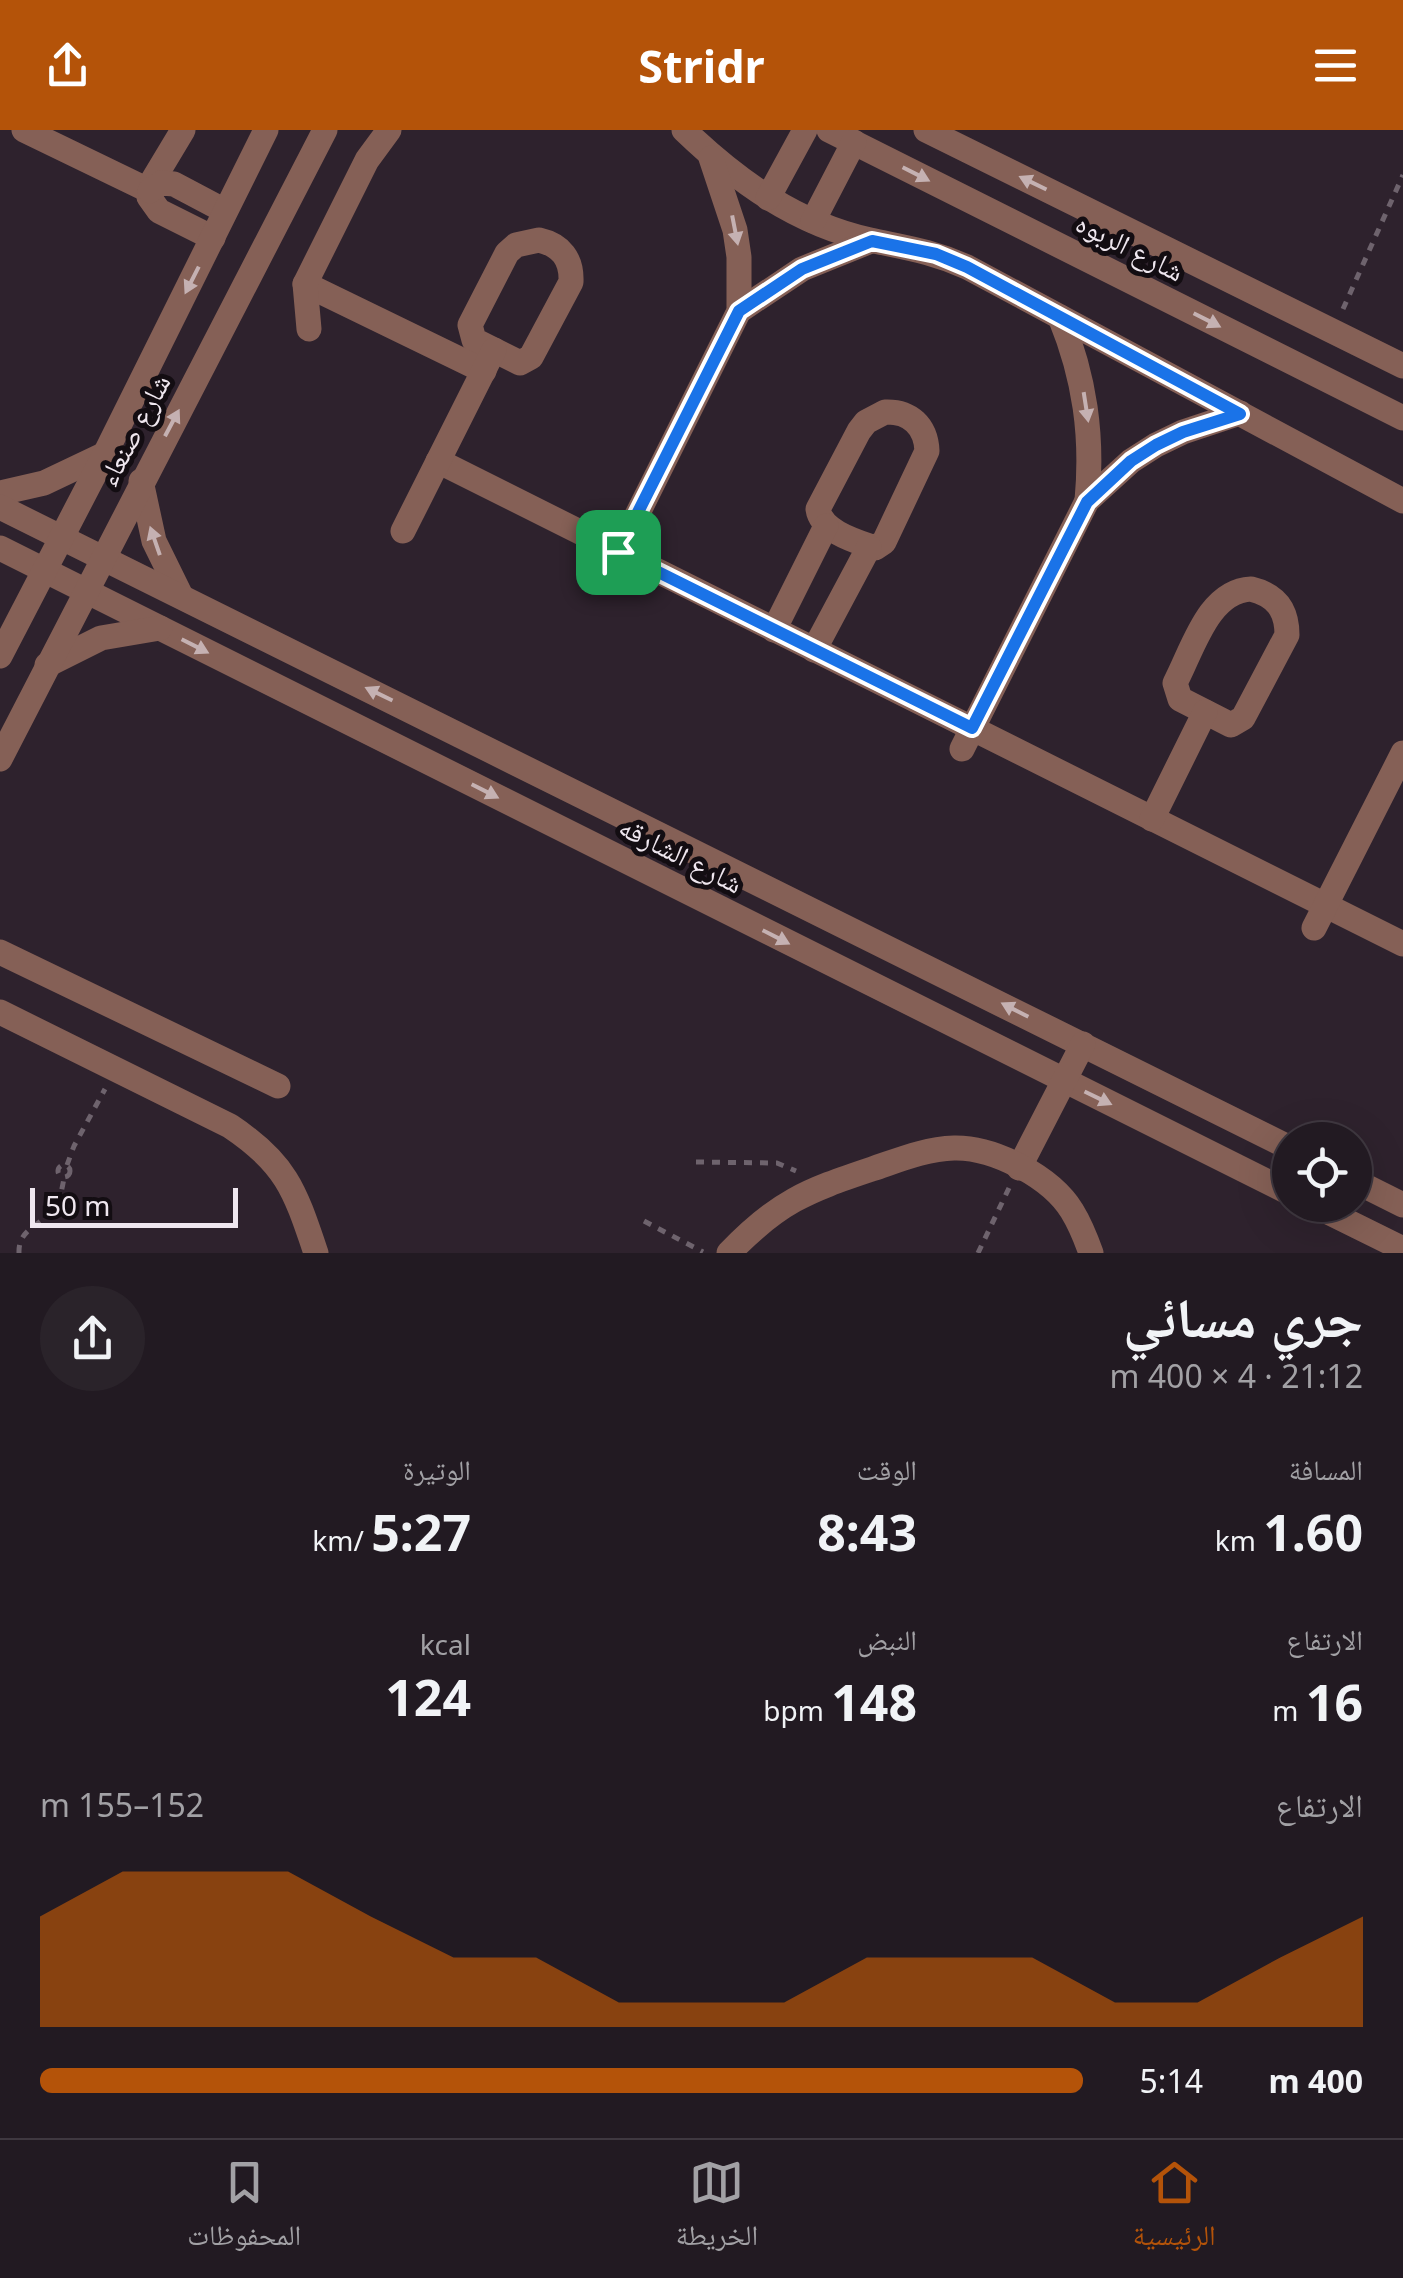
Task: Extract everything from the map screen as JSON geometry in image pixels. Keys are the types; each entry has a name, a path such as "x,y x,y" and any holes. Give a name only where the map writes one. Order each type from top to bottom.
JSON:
{"street":[{"path":"24,130 150,192"},
{"path":"182,130 153,180 150,192 154,207 212,238"},
{"name":"شارع صنعاء","path":"3,649 266,130"},
{"name":"شارع صنعاء","path":"0,759 325,130"},
{"path":"309,329 305,284 367,160 389,130"},
{"path":"684,130 708,154 768,198 813,221 872,241 936,254 1060,316 1403,501"},
{"path":"768,198 805,130"},
{"name":"شارع الربوه","path":"829,130 1403,418"},
{"name":"شارع الربوه","path":"926,130 1396,363"},
{"path":"813,221 854,142"},
{"path":"604,581 739,311 736,230 708,154"},
{"path":"977,204 997,165"},
{"path":"150,192 161,183 174,184 225,211"},
{"path":"305,284 489,360 520,364 528,360 568,292 572,270 560,249 550,243 527,241 507,253 470,325 474,340 489,360"},
{"path":"739,311 802,269 872,241"},
{"path":"1060,316 1087,407 1087,502"},
{"path":"403,530 489,360"},
{"path":"1370,401 1396,363"},
{"path":"885,412 907,415 916,421 926,440 924,462 884,542 875,548 826,526 818,509 859,431 885,412"},
{"path":"967,739 1087,502 1131,461 1156,445 1197,426 1240,414"},
{"path":"0,493 44,483 105,454"},
{"path":"438,462 814,650 967,739 1152,818 1320,917 1403,944"},
{"path":"141,481 154,542 181,596"},
{"name":"شارع الشارقه","path":"0,507 1272,1139"},
{"path":"774,630 826,526"},
{"path":"814,650 869,546"},
{"name":"شارع الشارقه","path":"0,548 1272,1184"},
{"path":"1238,590 1264,592 1275,599 1287,622 1282,648 1240,722 1231,725 1206,712 1180,700 1175,683 1217,604 1238,590"},
{"path":"0,604 3,649"},
{"path":"47,665 101,638 160,628"},
{"path":"1152,818 1206,712"},
{"path":"1320,917 1403,753"},
{"path":"673,885 693,848"},
{"path":"0,952 278,1086"},
{"path":"0,1012 230,1126 266,1153 294,1189 316,1253"},
{"path":"1019,1168 1083,1044"},
{"path":"729,1253 761,1220 810,1190 925,1151 958,1148 989,1154 1048,1184 1071,1208 1091,1253"},
{"path":"1372,1190 1403,1205"},
{"path":"1348,1222 1403,1249"}],"path":[{"path":"1333,331 1403,175"},
{"path":"19,1253 19,1242 29,1228 54,1209 64,1178 59,1168 67,1165 116,1069"},
{"path":"696,1162 787,1165 810,1190"},
{"path":"978,1253 1019,1168"},
{"path":"644,1222 704,1253"}],"route":[{"path":"872,241 904,245 967,267 1240,414 1211,421 1156,445 1108,480 1087,502 972,728 618,552 739,311 802,269 872,241"}]}
